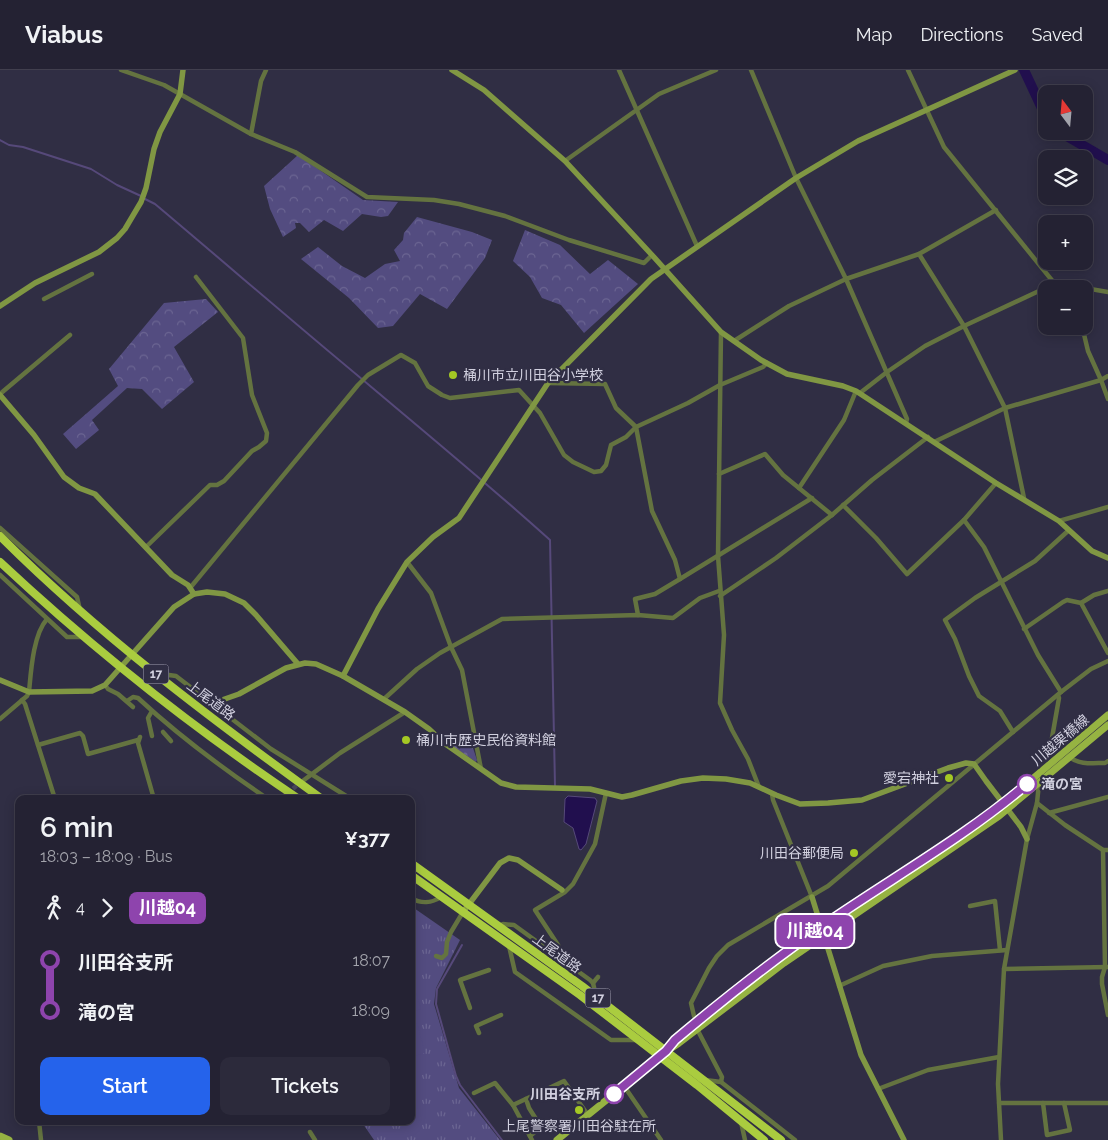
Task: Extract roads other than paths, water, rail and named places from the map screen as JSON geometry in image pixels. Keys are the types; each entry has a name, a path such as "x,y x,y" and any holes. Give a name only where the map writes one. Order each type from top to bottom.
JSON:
{"highway":[{"name":"上尾道路","path":"0,536 58,591 160,677 317,795"},
{"path":"0,542 58,591"},
{"name":"17","path":"0,560 31,591 83,637 202,731 293,795"},
{"name":"上尾道路","path":"415,865 596,996 764,1140"},
{"name":"上尾道路","path":"415,878 509,946 552,974 637,1040 704,1080 781,1140"}],"main road":[{"name":"川越栗橋線","path":"557,1140 566,1137 588,1115 663,1054 770,973 977,832 1108,715"},
{"name":"川越栗橋線","path":"663,1054 675,1040 698,1021 821,927 1006,806 1039,782 1108,725"},
{"path":"0,1136 9,1140"}],"street":[{"path":"121,70 164,85 251,134 295,152 367,197 434,200 459,204 505,216 570,240 644,263 652,255"},
{"path":"0,306 35,283 99,252 117,238 141,202 160,132 180,94 183,70"},
{"path":"251,134 260,81 266,70"},
{"path":"452,70 484,90 565,161 721,332 787,374 843,386 858,392 996,483 1059,520 1092,551 1108,558"},
{"path":"620,70 697,246"},
{"path":"565,161 659,94 716,70"},
{"path":"750,70 796,178 846,279 907,419 906,423"},
{"path":"908,70 944,147 1054,280"},
{"path":"343,676 378,609 407,562 433,537 459,518 548,382 650,279 796,178 858,141 1015,70"},
{"path":"734,341 789,306 846,279 919,254 996,210"},
{"path":"919,254 964,326 1005,408 1024,498"},
{"path":"44,299 92,274"},
{"path":"146,548 210,485 216,485 224,481 252,451 266,441 267,433 252,395 243,338 196,277"},
{"path":"1093,289 1108,292"},
{"path":"799,488 844,420 858,392 925,346 1038,291"},
{"path":"721,332 718,556 719,593 724,635 720,703 748,759 759,787"},
{"path":"70,335 0,394 34,435 64,477 79,488 95,494 172,575 190,588 194,594"},
{"path":"1084,335 1088,351 1108,399"},
{"path":"190,588 358,385 368,374 401,355 415,363 428,386 450,398 519,390 540,413 564,455 573,462 594,472 601,471 606,465 611,445 626,437 636,427 688,403 720,385 763,367 767,363"},
{"path":"934,442 1005,408 1101,380 1108,376"},
{"path":"548,382 605,384 616,408 636,427 652,511 675,560 680,579"},
{"path":"384,699 416,669 440,653 502,619 638,615 673,618 700,598 719,593 776,558 928,437"},
{"path":"719,474 766,454 783,475 832,514"},
{"path":"843,505 876,538 907,574 964,520 996,483"},
{"path":"638,615 636,599 655,594 812,498"},
{"path":"1059,520 1108,507"},
{"path":"964,520 984,547 1003,582 1024,629 1059,694 1049,756"},
{"path":"0,528 76,596 80,610"},
{"path":"1013,732 1000,711 979,696 955,639 944,620 975,598 1035,561 1069,530"},
{"path":"407,562 431,593 464,676 470,720 481,770"},
{"path":"0,575 67,637 83,637"},
{"path":"1024,629 1067,600 1081,603 1094,595 1108,591"},
{"path":"0,680 29,692 92,691 104,685 174,607 194,594 207,592 225,594 244,603 256,614 298,664"},
{"path":"1081,603 1108,653"},
{"path":"0,719 29,692 36,642 41,627 47,619"},
{"path":"698,1021 694,1016 690,1003 717,956 740,938 812,897 858,862 1059,694 1092,669 1108,661"},
{"path":"215,706 222,700 239,694 286,668 298,664 316,664 343,676 405,712 501,783 510,786 590,790 622,797 681,781 703,778 726,779 759,787 800,804 853,801 874,796 948,768 966,763 974,764 1023,830 1026,839"},
{"path":"160,677 176,676 272,749 345,795"},
{"path":"104,685 133,707"},
{"path":"127,701 136,696 216,764 262,795"},
{"path":"22,700 25,704 54,795"},
{"path":"152,711 148,718 152,736"},
{"path":"304,780 340,753 405,712"},
{"path":"163,732 171,741"},
{"path":"38,745 80,733 83,736 88,754 139,739 153,795"},
{"path":"1069,757 1080,763 1105,763 1108,761"},
{"path":"1001,1140 999,1056 1004,969 1026,839 1037,803 1039,782"},
{"path":"555,956 559,948 558,945 535,910 564,892 573,884 595,844 606,793"},
{"path":"772,794 812,897 860,1054 904,1140"},
{"path":"1049,812 1108,797"},
{"path":"1037,803 1105,850 1107,967 1102,977 1102,984 1108,1015"},
{"path":"436,956 442,958 446,954 447,942 451,932 463,912 500,863 509,858 521,862 562,890"},
{"path":"415,900 421,903 436,900 441,896"},
{"path":"970,906 995,901 1000,950"},
{"path":"499,926 503,924 514,925 593,983 596,996"},
{"path":"509,946 515,972 611,1040 637,1040"},
{"path":"839,986 883,966 932,956 1007,950"},
{"path":"1004,969 1107,967"},
{"path":"470,1008 460,980 488,970"},
{"path":"593,983 598,977"},
{"path":"479,1033 476,1026 501,1015"},
{"path":"697,1029 722,1077 721,1082"},
{"path":"878,1089 928,1070 999,1056"},
{"path":"704,1080 721,1082 795,1140"},
{"path":"513,1105 564,1081 588,1115"},
{"path":"474,1093 495,1083 513,1105 531,1138 541,1127 529,1108 526,1099"},
{"path":"624,1086 661,1140"},
{"path":"999,1103 1108,1103"},
{"path":"1043,1103 1047,1134 1070,1130 1064,1103"},
{"path":"740,1121 745,1140"},
{"path":"39,1125 41,1140"},
{"path":"310,1132 315,1140"}],"waterway":[{"path":"1024,70 1038,100"},
{"path":"0,140 9,145 23,147 91,169 117,185 141,196"},
{"path":"1074,140 1108,160"},
{"path":"145,199 155,204 550,540 555,786"},
{"path":"462,945 437,989 436,1004 460,1085 502,1140"}],"tunnel":[{"path":"288,793 301,782"}],"place":[{"name":"桶川市立川田谷小学校","path":"453,375"},
{"name":"桶川市歴史民俗資料館","path":"406,740"},
{"name":"愛宕神社","path":"949,778"},
{"name":"滝の宮","path":"1027,784"},
{"name":"川田谷郵便局","path":"854,853"},
{"name":"川田谷支所","path":"614,1094"},
{"name":"上尾警察署川田谷駐在所","path":"579,1110"}]}
